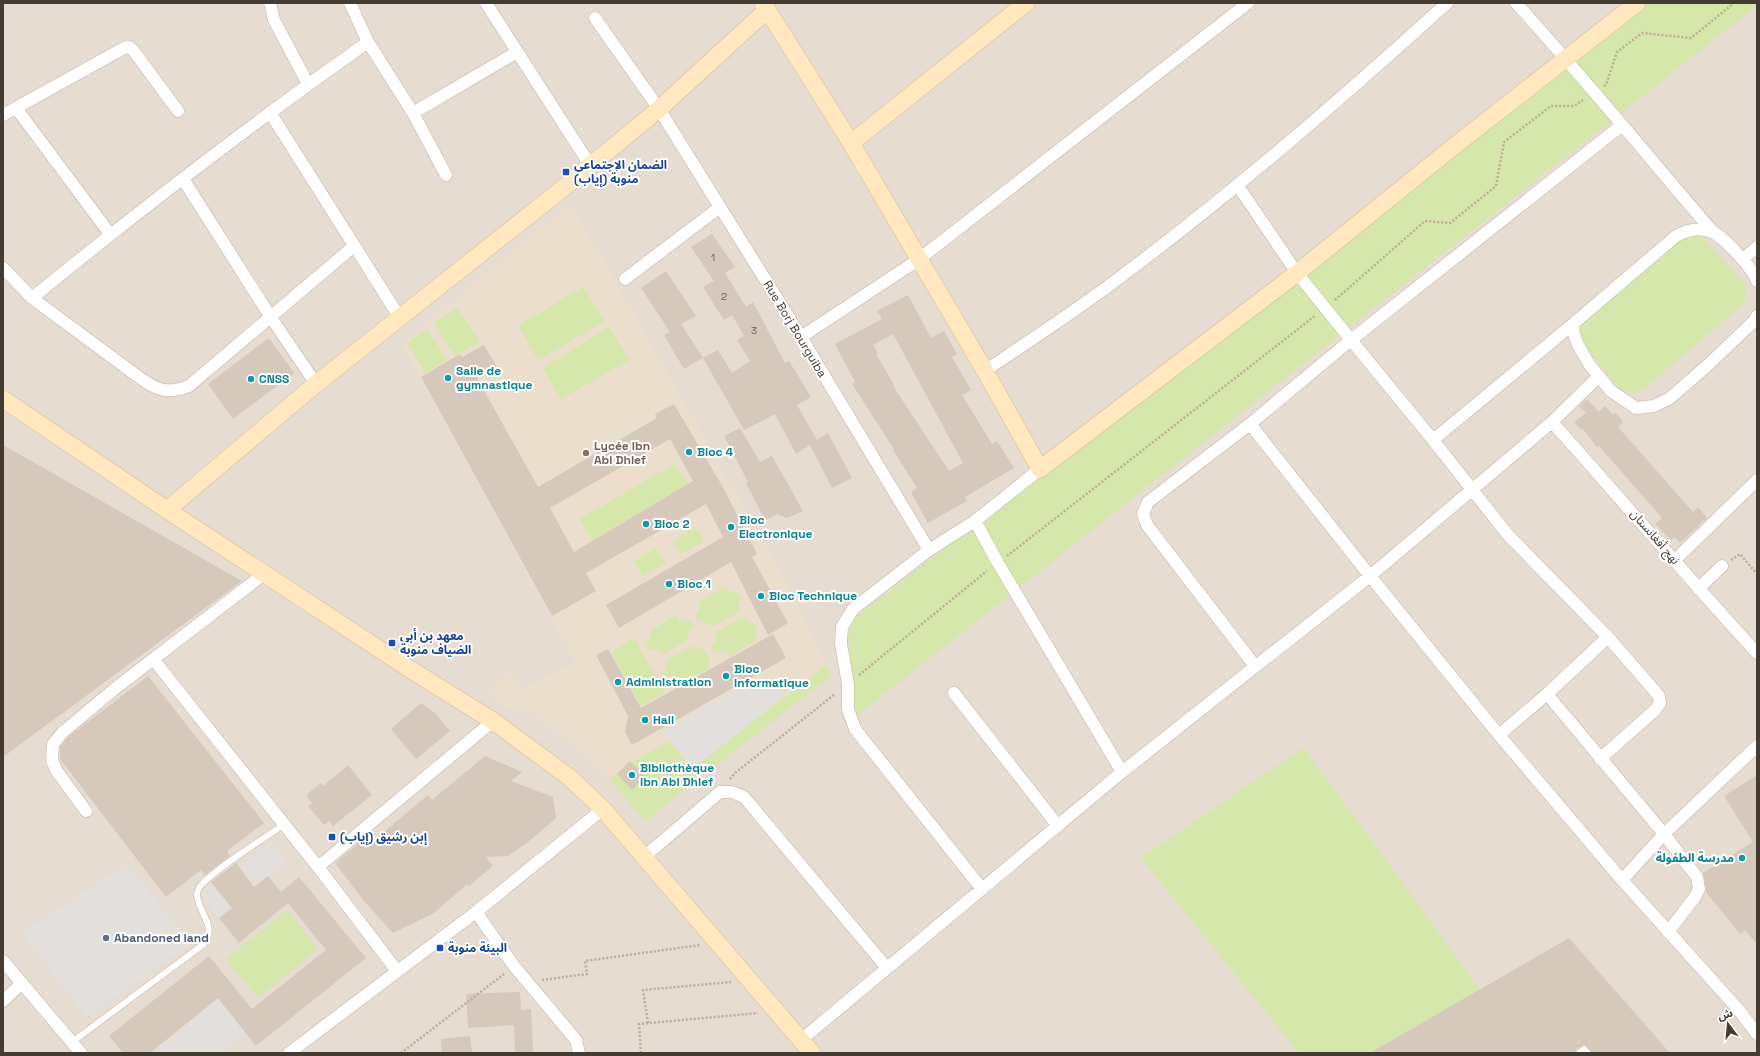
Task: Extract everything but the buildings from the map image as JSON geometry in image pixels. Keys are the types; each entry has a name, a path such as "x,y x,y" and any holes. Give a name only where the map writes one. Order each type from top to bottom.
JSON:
{"street":[{"path":"270,3 274,20 308,84"},
{"path":"350,3 368,42 413,113 446,175"},
{"path":"486,3 590,165"},
{"path":"851,142 1026,3"},
{"path":"801,337 918,260 1248,3"},
{"path":"985,371 1118,279 1238,186 1385,59 1447,3"},
{"path":"1516,3 1595,91 1713,232 1743,259 1755,275 1757,281"},
{"path":"982,889 856,729 848,709 848,684 841,644 842,627 853,609 929,550 975,521 1040,469 1297,273 1637,3"},
{"path":"167,510 316,384 558,193 659,109 768,5 851,142 918,260 985,371 1040,469"},
{"name":"Rue Borj Bourguiba","path":"595,18 659,109 720,206 801,337 929,550"},
{"path":"32,298 110,234 271,114 308,84 368,42"},
{"path":"3,115 124,48 129,47 133,50 178,111"},
{"path":"413,113 517,52"},
{"path":"16,108 110,234"},
{"path":"271,114 400,318"},
{"path":"1255,666 1146,525 1143,514 1148,502 1250,424 1351,340 1622,125"},
{"path":"183,179 270,316 316,384"},
{"path":"1238,186 1297,273 1326,307 1508,535 1608,637 1659,696 1660,703 1655,710 1600,759"},
{"path":"625,279 720,206"},
{"path":"1433,440 1676,236 1686,231 1697,229 1713,232"},
{"path":"3,268 32,298 140,378 156,389 166,391 177,390 189,386 354,246"},
{"path":"1743,259 1757,247"},
{"path":"1573,324 1574,334 1578,345 1589,364 1611,390 1636,408 1654,406 1670,398 1709,364 1756,319 1757,316"},
{"path":"800,1040 1122,772 1370,576 1552,422 1599,376"},
{"path":"3,399 264,574 408,668 493,721 569,777 603,809 645,856 716,942 812,1053"},
{"name":"نهج أفغانستان","path":"1552,422 1675,560 1698,589 1757,653"},
{"path":"1250,424 1370,576 1499,735 1622,880 1738,1009 1757,1034"},
{"path":"1675,560 1757,480"},
{"path":"975,521 998,563 1122,772"},
{"path":"1698,589 1722,566"},
{"path":"86,811 56,770 52,760 52,744 63,732 117,687 264,574"},
{"path":"1499,735 1547,694 1608,637"},
{"path":"154,660 318,867 397,971"},
{"path":"954,693 1058,826"},
{"path":"1547,694 1664,834 1697,877 1699,889 1695,897 1668,932"},
{"path":"318,867 493,721"},
{"path":"1622,880 1664,834 1757,746"},
{"path":"645,856 720,792 732,792 744,797 887,968"},
{"path":"289,1053 476,912 603,809"},
{"path":"476,912 514,966 576,1040 579,1053"},
{"path":"3,962 81,1053"},
{"path":"3,1001 22,983"}],"lane":[{"path":"72,1042 204,944 209,936 209,927 197,893 200,885 222,867 284,825"},
{"path":"1579,1053 1584,1049 1588,1053"}],"path":[{"path":"720,792 735,773 998,563 1326,307 1425,221 1450,223 1496,186 1504,142 1551,106 1574,106 1606,85 1617,52 1642,33 1690,38 1734,3"},
{"path":"1722,566 1740,554 1757,574"},
{"path":"527,982 587,974 585,962 716,942"},
{"path":"401,1053 514,966"},
{"path":"648,1023 643,990 750,981"},
{"path":"641,1053 638,1024 777,1012"}],"shaded area":[{"path":"3,3 1757,3 1757,1053 3,1053"},
{"name":"Lycée Ibn Abi Dhief","path":"571,203 774,561 810,628 831,676 645,821 604,771 525,705 517,715 486,694 511,671 522,690 575,661 401,344"},
{"path":"765,675 784,697 692,769 662,731"},
{"path":"271,842 287,861 254,887 239,867"},
{"name":"Abandoned land","path":"126,864 192,943 87,1017 21,933"},
{"path":"213,885 232,908 219,918 201,895"},
{"path":"218,998 246,1033 220,1053 158,1053 155,1049"}],"green space":[{"path":"1643,3 1757,3 1757,6 854,718 848,633 855,618"},
{"path":"1690,234 1701,236 1744,283 1747,295 1742,305 1643,390 1633,393 1620,389 1581,341 1579,330 1584,318 1680,238"},
{"path":"583,287 605,321 538,360 518,326"},
{"path":"457,308 480,342 455,356 434,323"},
{"path":"609,327 629,360 561,399 543,368"},
{"path":"427,329 447,360 425,373 408,343"},
{"path":"674,464 688,484 592,541 580,519"},
{"path":"695,527 704,541 681,554 673,541"},
{"path":"656,548 665,563 643,576 634,561"},
{"path":"724,588 728,591 737,593 741,598 738,606 740,611 712,627 706,622 699,622 695,616 699,611 700,601"},
{"path":"675,616 680,622 689,620 693,626 689,630 688,639 664,654 656,648 649,651 646,646 652,636 650,631"},
{"path":"741,618 755,624 757,640 730,656 727,653 720,651 715,652 710,645 716,642 716,632"},
{"path":"634,638 665,693 641,706 611,652"},
{"path":"694,645 699,649 703,648 710,659 708,663 709,668 680,684 677,680 673,679 668,681 663,673 667,669 667,660"},
{"path":"826,665 831,676 645,821 610,779 632,762 670,741 692,769"},
{"path":"1303,748 1480,990 1370,1053 1299,1053 1141,858"},
{"path":"287,910 318,949 258,998 226,959"}],"place":[{"name":"الضمان الإجتماعي منوبة (إياب)","path":"566,172"},
{"name":"Salle de gymnastique","path":"448,378"},
{"name":"CNSS","path":"251,379"},
{"name":"Bloc 4","path":"689,452"},
{"name":"Lycée Ibn Abi Dhief","path":"586,453"},
{"name":"Bloc 2","path":"646,524"},
{"name":"Bloc Electronique","path":"731,527"},
{"name":"Bloc 1","path":"669,584"},
{"name":"Bloc Technique","path":"761,596"},
{"name":"معهد بن أبي الضياف منوبة","path":"392,643"},
{"name":"Bloc Informatique","path":"726,676"},
{"name":"Administration","path":"618,682"},
{"name":"Hall","path":"645,720"},
{"name":"Bibliothèque Ibn Abi Dhief","path":"632,775"},
{"name":"إبن رشيق (إياب)","path":"332,837"},
{"name":"مدرسة الطفولة","path":"1742,858"},
{"name":"Abandoned land","path":"106,938"},
{"name":"البيئة منوبة","path":"440,948"}]}
